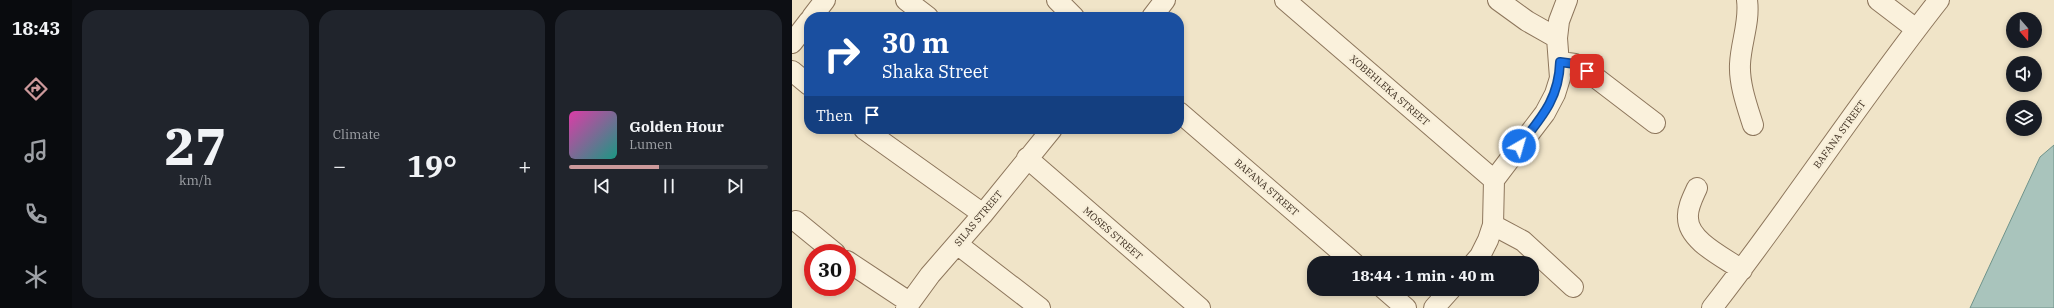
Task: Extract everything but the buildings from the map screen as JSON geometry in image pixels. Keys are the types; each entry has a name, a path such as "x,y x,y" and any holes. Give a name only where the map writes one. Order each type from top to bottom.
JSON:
{"street":[{"path":"816,12 825,0"},
{"path":"906,0 922,12"},
{"path":"1056,0 1069,12"},
{"path":"1156,12 1165,0"},
{"name":"XOBEHLEKA STREET","path":"1285,0 1494,180"},
{"path":"1498,0 1527,21 1557,38"},
{"path":"1478,256 1488,240 1493,225 1494,180 1545,113 1555,94 1558,83 1560,62 1557,38 1559,21 1567,0"},
{"path":"1747,0 1749,13 1740,65 1746,103 1753,125"},
{"path":"1878,0 1916,30"},
{"name":"BAFANA STREET","path":"1712,308 1742,270 1857,109 1939,0"},
{"path":"792,42 804,27"},
{"path":"1560,62 1575,64 1587,71 1655,123"},
{"path":"792,71 804,81"},
{"name":"BAFANA STREET","path":"1184,116 1346,256"},
{"path":"871,134 983,214"},
{"name":"SILAS STREET","path":"907,305 930,275 983,214 1048,134"},
{"name":"MOSES STREET","path":"1027,158 1200,308"},
{"path":"1697,188 1690,206 1688,218 1690,228 1701,242 1742,270"},
{"path":"796,221 824,244"},
{"path":"1493,225 1523,241 1573,288"},
{"path":"957,244 1040,308"},
{"path":"856,268 907,305"},
{"path":"1392,296 1406,308"},
{"path":"1434,308 1445,296"}],"water":[{"path":"2054,145 2054,308 1970,308 2040,157"}],"route":[{"path":"1519,146 1545,113 1555,94 1560,78 1560,62 1575,64 1587,71"}]}
